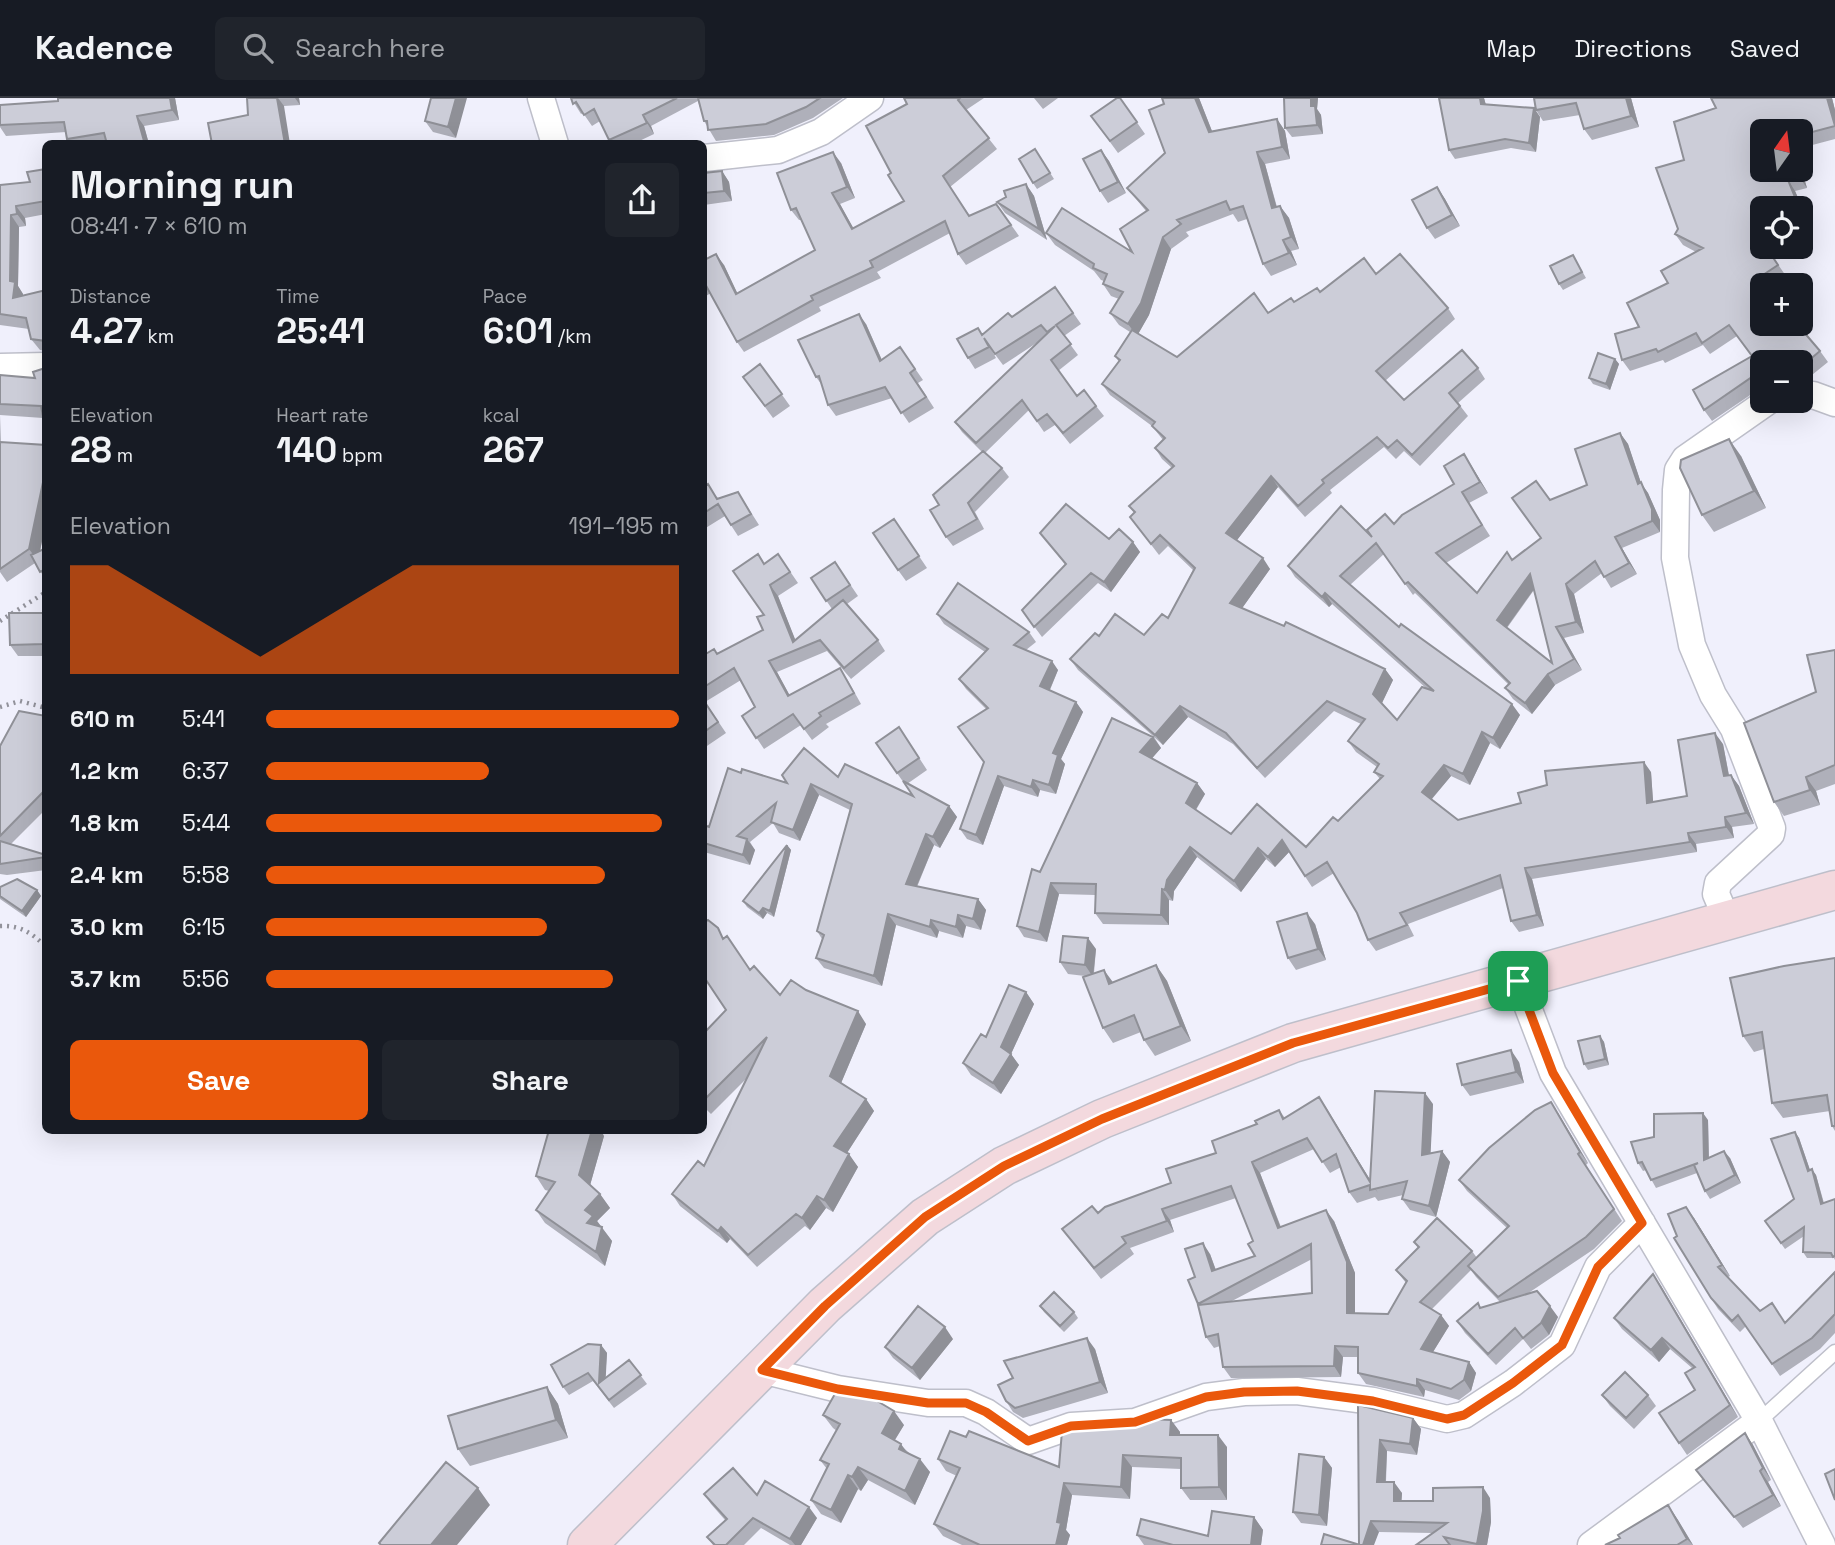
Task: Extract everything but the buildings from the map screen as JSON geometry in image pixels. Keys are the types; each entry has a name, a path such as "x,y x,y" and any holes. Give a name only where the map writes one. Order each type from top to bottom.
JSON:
{"main road":[{"path":"587,1545 825,1306 925,1217 1004,1166 1102,1119 1293,1043 1835,890"}],"street":[{"path":"541,98 550,140"},
{"path":"707,158 778,150 821,132 870,98"},
{"path":"0,367 42,366"},
{"path":"1813,395 1835,402"},
{"path":"1728,922 1716,894 1718,883 1771,834 1772,828 1734,729 1713,695 1692,645 1675,558 1676,490 1678,470 1685,459 1751,413"},
{"path":"1518,981 1553,1073 1759,1420 1822,1545"},
{"path":"762,1370 838,1389 928,1403 966,1403 986,1412 1028,1441 1071,1426 1135,1422 1206,1397 1244,1392 1297,1391 1373,1401 1447,1419 1464,1415 1513,1383 1562,1345 1598,1267 1642,1223"},
{"path":"1591,1545 1759,1420"}],"lane":[{"path":"1759,1420 1835,1352"}],"path":[{"path":"0,621 42,595"},
{"path":"0,707 20,701 42,707"},
{"path":"0,926 21,927 42,943"}],"route":[{"path":"1518,981 1553,1073 1642,1223 1598,1267 1579,1314 1562,1345 1513,1383 1464,1415 1447,1419 1373,1401 1297,1391 1244,1392 1206,1397 1135,1422 1071,1426 1028,1441 1021,1439 986,1412 966,1403 928,1403 838,1389 762,1370 825,1306 925,1217 1004,1166 1102,1119 1293,1043 1518,981"}]}
